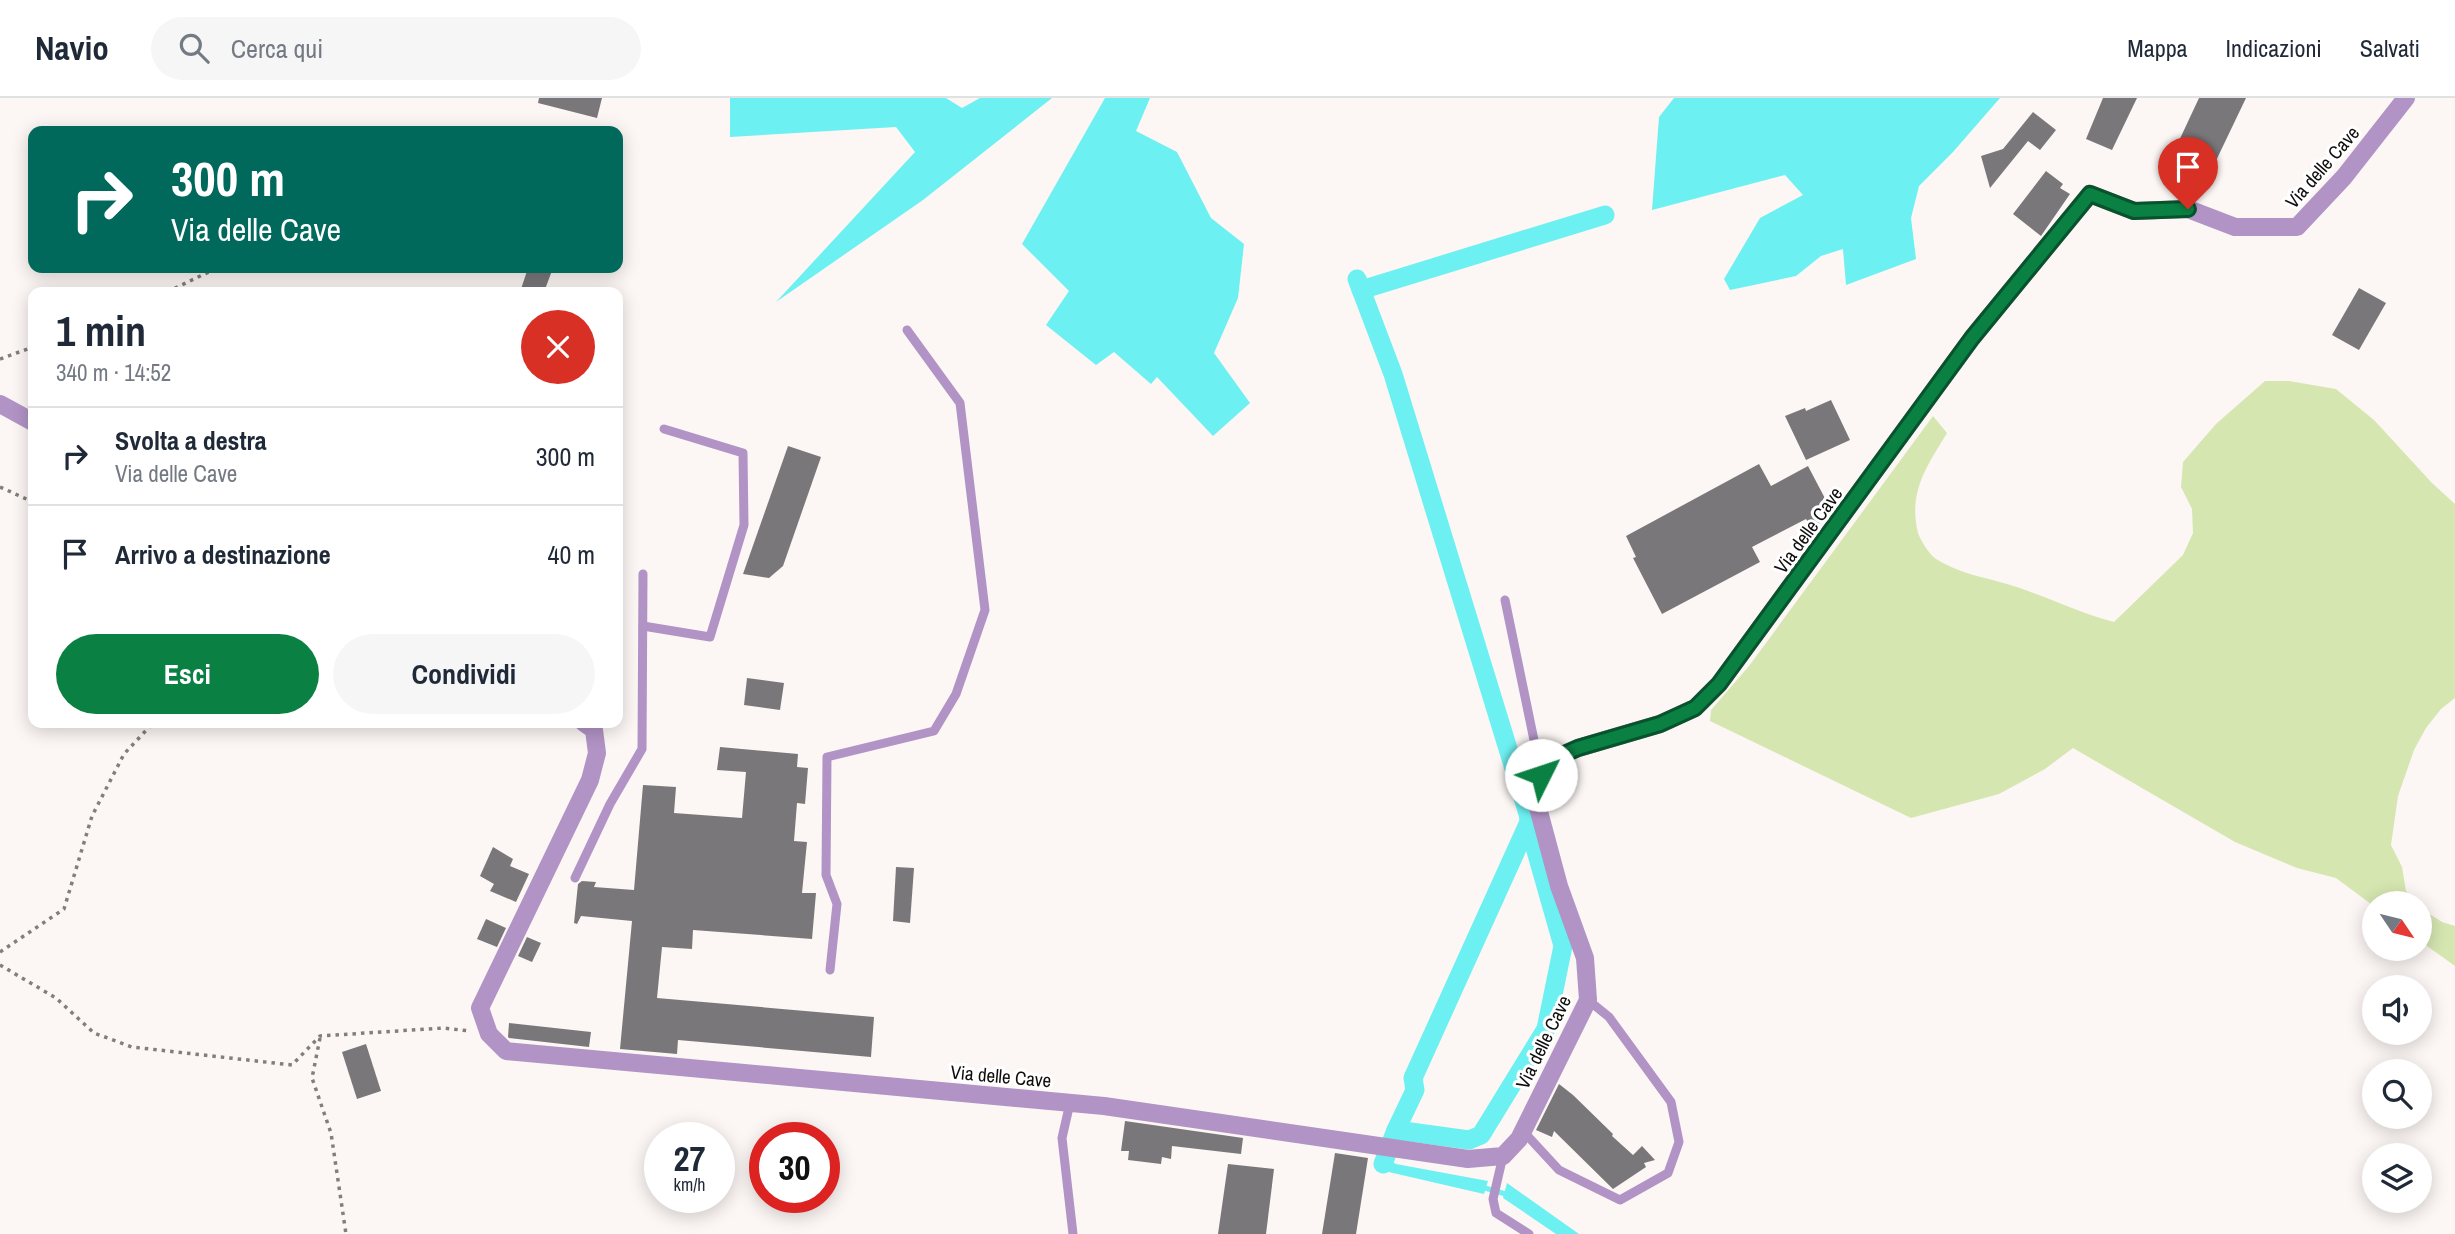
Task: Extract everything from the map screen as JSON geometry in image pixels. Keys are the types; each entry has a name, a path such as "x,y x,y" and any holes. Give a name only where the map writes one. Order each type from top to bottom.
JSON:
{"street":[{"name":"Via delle Cave","path":"489,1034 506,1051 1070,1103 1468,1159 1503,1156 1519,1139 1588,1000 1585,958 1559,886 1537,804 1541,775 1551,760 1578,748 1660,724 1695,708 1719,684 1972,338 2090,194 2134,211 2188,209 2235,227 2297,227 2344,177 2406,98"},
{"path":"0,404 28,419"},
{"path":"489,1034 480,1008 590,780 597,753 594,730 591,728"}],"lane":[{"path":"830,970 837,904 825,875 827,757 934,731 956,694 985,610 960,403 907,330"},
{"path":"643,626 710,637 744,525 743,453 664,429"},
{"path":"575,878 610,804 642,749 643,574"},
{"path":"1504,600 1541,775"},
{"path":"1523,1131 1559,1170 1620,1200 1668,1173 1679,1142 1671,1102 1609,1017 1588,1000"},
{"path":"1070,1103 1062,1138 1073,1234"},
{"path":"1503,1156 1493,1199 1496,1213 1529,1234"}],"path":[{"path":"177,287 206,273"},
{"path":"0,359 28,348"},
{"path":"0,487 28,500"},
{"path":"0,952 64,909 92,816 124,754 148,728"},
{"path":"0,965 55,998 94,1033 132,1047 292,1065 320,1037 443,1028 489,1034"},
{"path":"320,1037 312,1078 331,1133 346,1234"}],"green space":[{"path":"2265,381 2289,381 2336,389 2374,420 2455,504 2455,698 2441,709 2426,728 2414,750 2398,796 2391,845 2402,867 2406,891 2362,891 2362,897 2336,878 2297,868 2235,842 2073,748 2045,769 1999,794 1911,818 1710,721 1711,710 1749,666 1933,416 1947,433 1921,480 1915,505 1918,533 1931,554 1944,564 1962,571 2021,588 2114,622 2183,555 2193,533 2192,509 2181,487 2183,462 2216,424"},
{"path":"2432,916 2455,926 2455,966 2432,950"}],"water":[{"path":"730,98 946,98 962,108 980,98 1052,98 923,200 776,302 915,152 896,127 730,137"},
{"path":"1105,98 1150,98 1136,131 1177,152 1211,218 1244,244 1238,298 1214,353 1250,403 1213,436 1157,377 1151,384 1114,352 1096,365 1046,325 1069,291 1022,244"},
{"path":"1674,98 2000,98 1919,186 1911,218 1916,259 1846,285 1843,249 1821,256 1796,276 1730,290 1724,279 1760,218 1803,195 1785,175 1652,210 1659,117"},
{"path":"1385,1158 1396,1164 1488,1181 1484,1194 1380,1170 1377,1166 1380,1159"},
{"path":"1507,1183 1579,1234 1556,1234 1503,1198"}],"building":[{"path":"539,98 602,98 597,118 538,103"},
{"path":"2103,98 2137,98 2112,150 2086,139"},
{"path":"2199,98 2246,98 2201,192 2163,175"},
{"path":"2033,112 2056,130 2040,150 2028,141 1990,188 1981,156 2003,149"},
{"path":"2046,171 2063,184 2060,188 2070,194 2041,236 2013,214"},
{"path":"526,273 551,273 546,287 522,287"},
{"path":"2359,288 2386,303 2359,350 2332,335"},
{"path":"1831,400 1850,440 1806,460 1785,416 1805,408 1806,411"},
{"path":"788,446 821,457 783,566 769,578 743,574"},
{"path":"1759,464 1771,486 1808,466 1829,506 1819,513 1822,522 1811,527 1806,519 1752,547 1760,562 1662,614 1633,558 1636,557 1626,536"},
{"path":"747,678 784,683 780,710 744,705"},
{"path":"720,747 798,754 797,767 808,768 805,804 797,803 794,841 807,842 802,893 816,893 812,939 693,930 692,949 662,947 657,998 874,1017 871,1057 678,1040 677,1054 620,1049 632,921 581,916 577,924 574,923 578,884 582,881 596,882 594,887 634,890 643,785 676,787 674,813 742,818 746,772 717,770"},
{"path":"493,847 513,859 510,866 529,874 516,902 490,891 494,884 480,876"},
{"path":"896,867 914,868 910,923 893,921"},
{"path":"486,919 506,928 497,947 477,939"},
{"path":"527,937 541,943 532,962 518,956"},
{"path":"509,1023 591,1032 589,1047 509,1038"},
{"path":"366,1044 381,1091 357,1099 342,1052"},
{"path":"1559,1084 1633,1155 1642,1146 1655,1160 1644,1163 1646,1167 1613,1189 1554,1131 1552,1137 1536,1130"},
{"path":"1125,1121 1243,1138 1241,1154 1172,1146 1171,1159 1162,1157 1161,1164 1128,1160 1129,1151 1121,1151"},
{"path":"1335,1153 1368,1158 1356,1234 1322,1234"},
{"path":"1228,1164 1274,1169 1266,1234 1218,1234"}],"waterway":[{"path":"1361,290 1605,215"},
{"path":"1357,279 1393,374 1528,814 1563,946 1546,1029 1481,1135 1469,1140 1396,1130 1383,1164"},
{"path":"1396,1130 1415,1090 1413,1078 1529,822"},
{"path":"1478,1186 1509,1195"}],"route":[{"path":"1541,775 1551,760 1578,748 1660,724 1695,708 1719,684 1972,338 2090,194 2134,211 2188,209"}]}
